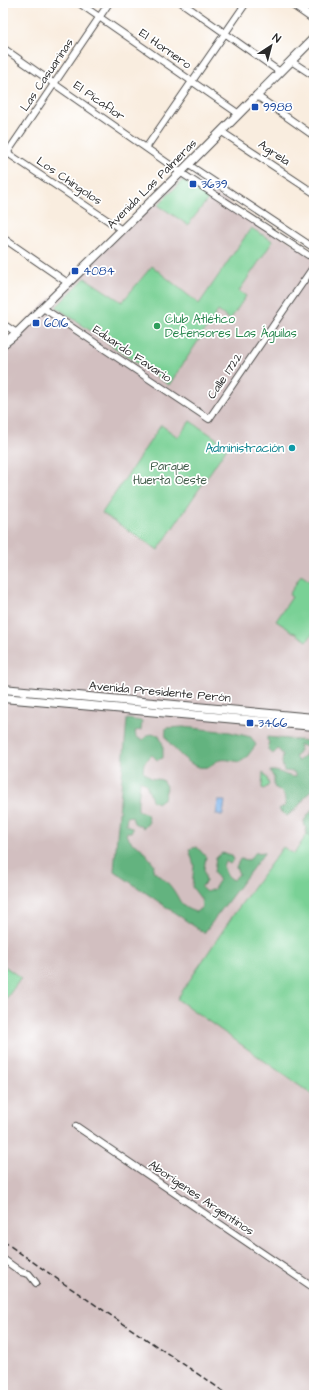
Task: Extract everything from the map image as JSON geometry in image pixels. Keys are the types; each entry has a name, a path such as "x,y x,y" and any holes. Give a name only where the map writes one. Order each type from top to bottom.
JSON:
{"main road":[{"path":"291,3 314,19"},
{"name":"Avenida Las Palmeras","path":"3,344 17,333 182,172 314,38"},
{"name":"Avenida Presidente Perón","path":"3,689 314,718"},
{"name":"Avenida Presidente Perón","path":"3,698 314,726"}],"street":[{"name":"El Hornero","path":"79,3 239,114"},
{"name":"Las Casuarinas","path":"3,159 5,151 54,84 109,3"},
{"path":"182,3 280,72"},
{"path":"146,148 246,3"},
{"name":"El Picaflor","path":"3,48 146,148 308,256 314,257"},
{"path":"291,60 314,76"},
{"path":"257,96 314,136"},
{"name":"Agrela","path":"222,132 314,193"},
{"name":"Los Chingolos","path":"5,151 122,230"},
{"path":"189,164 314,248"},
{"path":"3,238 68,283"},
{"name":"Calle 1722","path":"209,419 314,266"},
{"name":"Eduardo Favario","path":"43,308 209,419"},
{"path":"3,324 17,333"},
{"name":"Aborígenes Argentinos","path":"76,1126 314,1288"},
{"path":"3,1259 21,1272 28,1274 36,1283"}],"shaded area":[{"path":"181,172 314,257 314,1395 3,1395 3,344"}],"green space":[{"path":"183,180 209,198 188,225 158,205"},
{"name":"Club Atlético Defensores Las Águilas","path":"251,228 273,241 239,291 246,296 230,320 218,311 169,385 56,307 85,278 122,302 152,266 199,304"},
{"name":"Parque Huerta Oeste","path":"190,421 228,446 158,550 102,513 161,425 178,437"},
{"path":"301,575 314,584 314,632 307,641 276,621 292,597 289,595"},
{"path":"127,719 142,721 141,730 135,731 136,737 142,740 150,734 159,735 163,745 163,758 157,760 152,755 144,763 143,771 151,778 162,780 167,788 164,798 157,803 152,800 146,784 140,780 138,810 147,814 149,822 144,828 134,823 132,816 127,817 126,824 133,829 131,832 127,832 126,835 132,843 141,848 154,864 153,871 170,885 184,906 196,912 202,907 201,899 192,887 194,865 189,849 197,847 206,857 204,869 206,882 201,887 206,892 214,889 219,881 214,872 216,858 222,853 232,855 234,860 230,864 225,861 223,866 227,877 233,880 239,874 236,867 240,859 249,860 255,853 265,852 204,933 114,871"},
{"path":"183,727 230,732 251,737 256,745 246,758 240,762 220,760 210,767 198,767 189,762 180,754 171,745 166,737 166,728"},
{"path":"267,737 308,741 311,744 310,746 314,747 314,786 297,808 287,816 279,809 285,806 285,799 282,792 274,787 274,778 270,771 296,777 294,772 284,771 282,763 283,755 278,749 273,754 268,750 269,742","holes":["299,745 309,747 305,756 298,761 295,757 300,750"]},
{"path":"263,772 269,785 264,789 262,788"},
{"path":"314,807 314,1096 177,999 234,914 283,847 294,854 307,834 304,821"},
{"path":"314,807 314,839 307,834 304,821"},
{"path":"3,965 21,978 3,1003"}],"water":[{"path":"218,801 225,801 223,815 216,815"}],"railway":[{"path":"3,1241 229,1395"}],"place":[{"name":"9988","path":"255,107"},
{"name":"3639","path":"193,184"},
{"name":"4084","path":"75,271"},
{"name":"6016","path":"36,323"},
{"name":"Club Atlético Defensores Las Águilas","path":"157,326"},
{"name":"Administración","path":"292,448"},
{"name":"3466","path":"250,723"}]}
